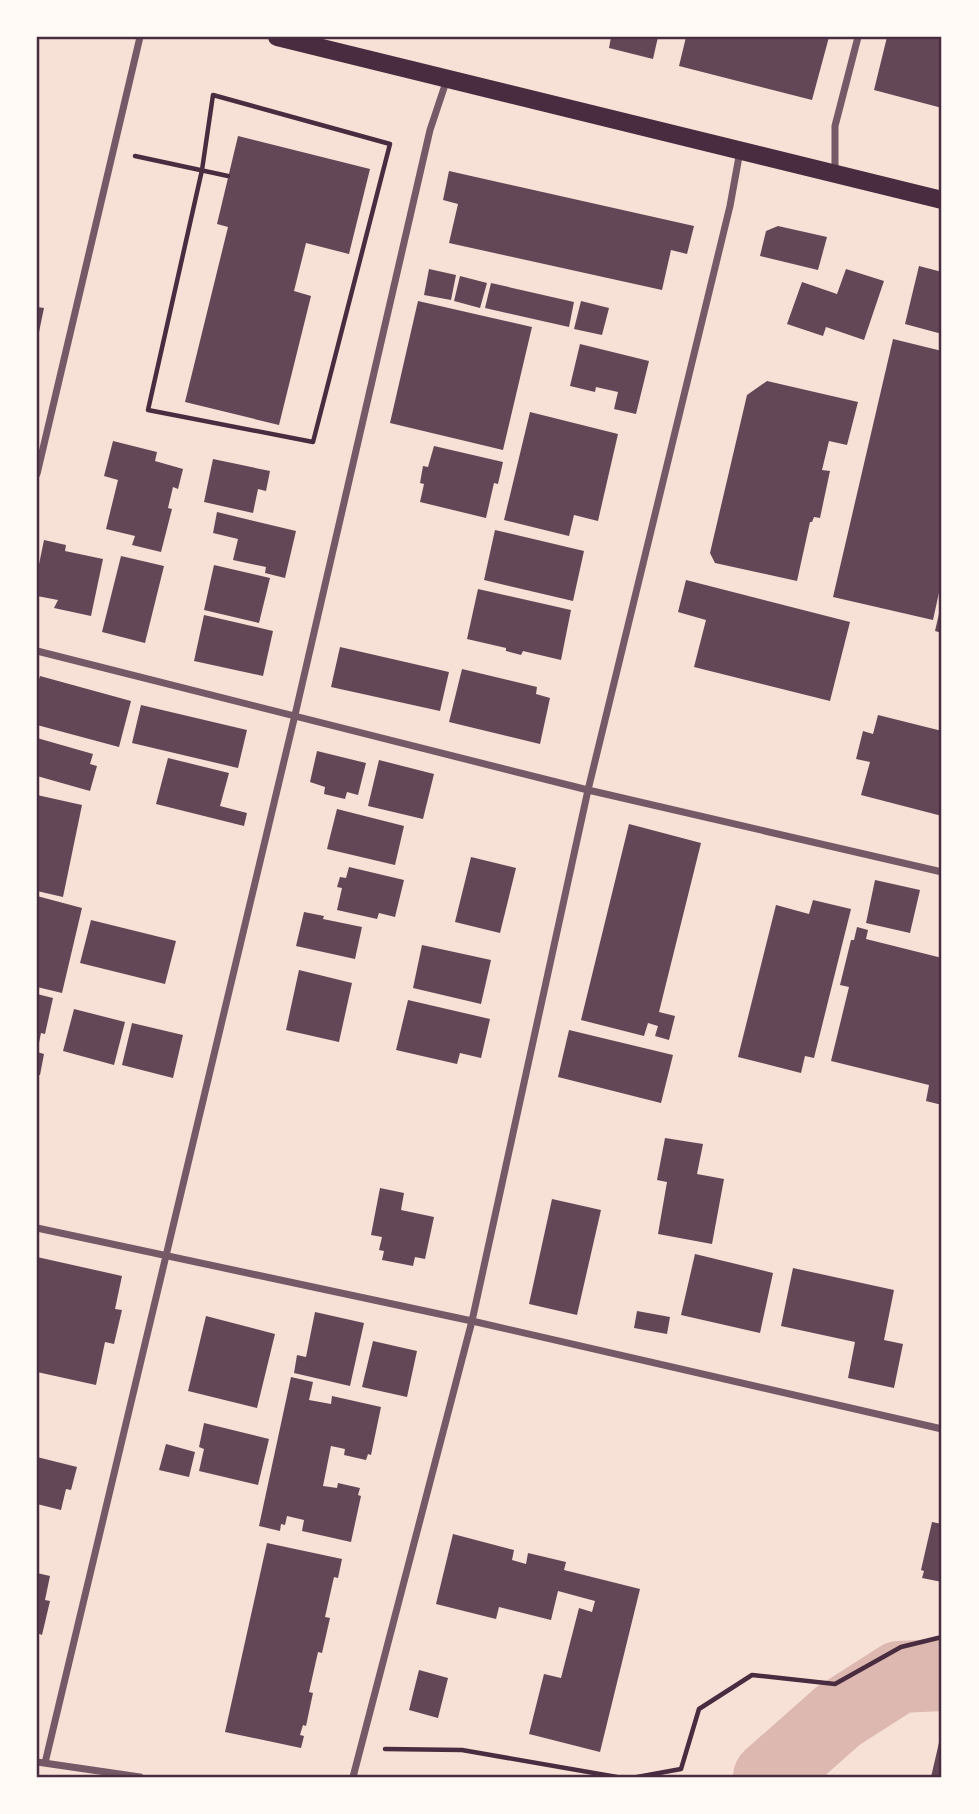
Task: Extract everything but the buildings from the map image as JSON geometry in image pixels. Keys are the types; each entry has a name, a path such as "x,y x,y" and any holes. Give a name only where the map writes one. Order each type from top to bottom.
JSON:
{"main road":[{"path":"277,37 942,200"}],"street":[{"path":"37,474 140,37"},
{"path":"835,173 835,126 858,37"},
{"path":"140,1777 41,1763 166,1258 295,715 429,130 447,78"},
{"path":"353,1777 472,1321 588,790 730,206 740,150"},
{"path":"37,651 588,790 942,872"},
{"path":"37,1228 166,1258 472,1321 942,1429"}],"path":[{"path":"213,95 390,144 313,442 148,410 202,170 213,95"},
{"path":"113,151 228,176"},
{"path":"637,1777 681,1769 699,1709 752,1675 835,1684 901,1647 942,1637"},
{"path":"381,1749 462,1750 617,1777"}],"waterway":[{"path":"769,1777 838,1716 899,1677 942,1675"}]}
